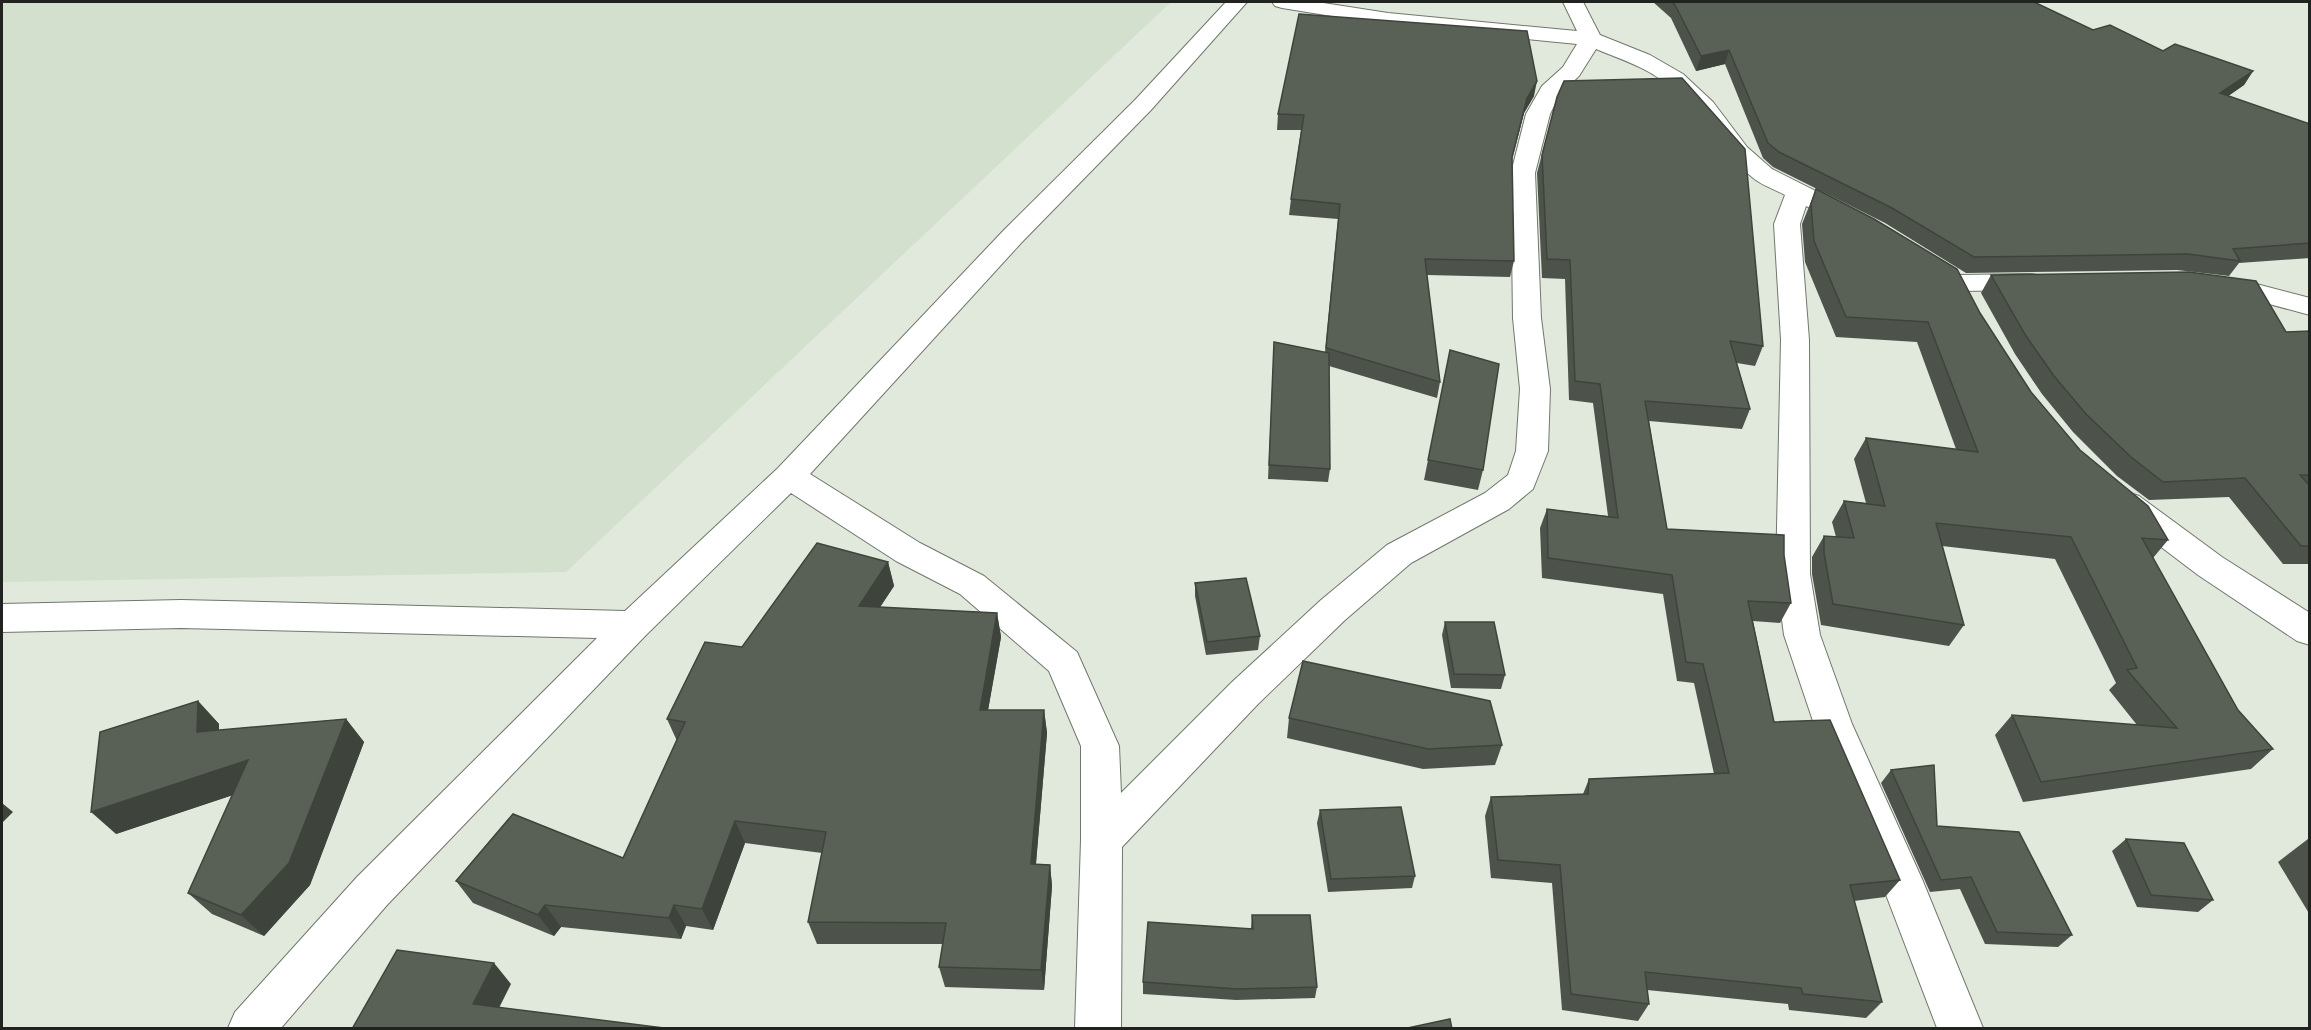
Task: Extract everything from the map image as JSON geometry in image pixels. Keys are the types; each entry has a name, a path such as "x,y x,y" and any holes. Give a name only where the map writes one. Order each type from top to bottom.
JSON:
{"street":[{"path":"251,1029 372,891 633,626 789,476 1013,236 1143,105 1237,2"},
{"path":"1282,2 1388,19 1591,39 1642,60 1675,79 1705,107 1719,128 1763,174 1875,231"},
{"path":"1573,2 1591,39"},
{"path":"1102,840 1245,693 1333,610 1399,554 1497,501 1522,481 1532,452 1535,389 1527,318 1523,173 1538,114 1550,91 1571,71 1591,39"},
{"path":"1798,192 1787,224 1795,340 1793,574 1802,635 1833,724 1900,879 1960,1029"},
{"path":"1957,286 2062,281"},
{"path":"2188,282 2241,288 2310,307"},
{"path":"789,476 908,552 972,585 1064,662 1100,746 1102,840 1098,1029"},
{"path":"2111,490 2210,566 2310,631"},
{"path":"2,618 181,614 633,626"}],"shaded area":[{"path":"2,2 1171,2 566,572 2,582"}],"building":[{"path":"1672,2 2034,2 2093,30 2110,25 2163,51 2175,44 2253,71 2220,93 2310,124 2310,243 2233,249 2240,261 2188,254 1974,257 1892,208 1779,152 1768,143 1729,50 1701,56"},
{"path":"1299,14 1527,31 1537,81 1527,98 1512,157 1514,261 1425,259 1440,382 1326,348 1340,204 1291,199 1304,115 1278,114"},
{"path":"1682,78 1745,149 1763,346 1730,341 1750,409 1645,401 1667,529 1784,535 1784,555 1791,603 1748,601 1774,722 1830,720 1900,880 1850,885 1882,1002 1803,994 1801,988 1645,972 1649,1004 1571,994 1560,865 1498,860 1491,797 1588,794 1589,779 1729,773 1703,664 1686,662 1672,575 1548,558 1547,509 1618,518 1600,384 1575,381 1570,260 1547,259 1542,155 1557,97 1564,81"},
{"path":"1816,189 1874,219 1957,269 1980,313 2031,392 2080,450 2148,506 2168,540 2142,538 2238,710 2273,749 2041,782 2012,715 2177,728 2127,670 2137,668 2071,537 1936,523 1964,625 1833,604 1824,553 1824,536 1854,538 1844,501 1885,506 1866,438 1978,452 1928,322 1846,317 1814,241 1811,204"},
{"path":"2189,272 2256,281 2286,332 2310,331 2310,475 2300,475 2310,486 2310,546 2301,546 2245,478 2163,482 2131,457 2086,414 2054,376 2026,336 1991,275"},
{"path":"1274,342 1329,353 1330,469 1269,465"},
{"path":"1450,350 1499,364 1483,470 1428,460"},
{"path":"817,543 888,562 859,606 997,613 980,710 1044,710 1031,864 1050,865 1041,970 939,967 946,923 808,922 826,832 735,821 702,909 674,905 669,918 545,905 538,915 456,881 513,814 623,858 685,722 667,719 705,642 742,647"},
{"path":"1246,578 1260,636 1207,642 1195,583"},
{"path":"1445,622 1494,622 1505,675 1454,674"},
{"path":"1303,661 1490,701 1502,745 1428,749 1289,718"},
{"path":"198,701 197,732 346,719 289,863 241,915 188,893 248,760 91,812 100,732"},
{"path":"1934,765 1937,826 2019,832 2072,935 1997,932 1971,877 1941,880 1891,770"},
{"path":"1401,807 1415,876 1331,879 1320,810"},
{"path":"2126,839 2184,843 2213,900 2151,895"},
{"path":"1252,915 1310,915 1317,987 1237,989 1143,982 1148,922 1253,929"},
{"path":"397,950 494,963 473,1004 672,1029 352,1029"},
{"path":"1450,1019 1452,1029 1403,1029"}]}
